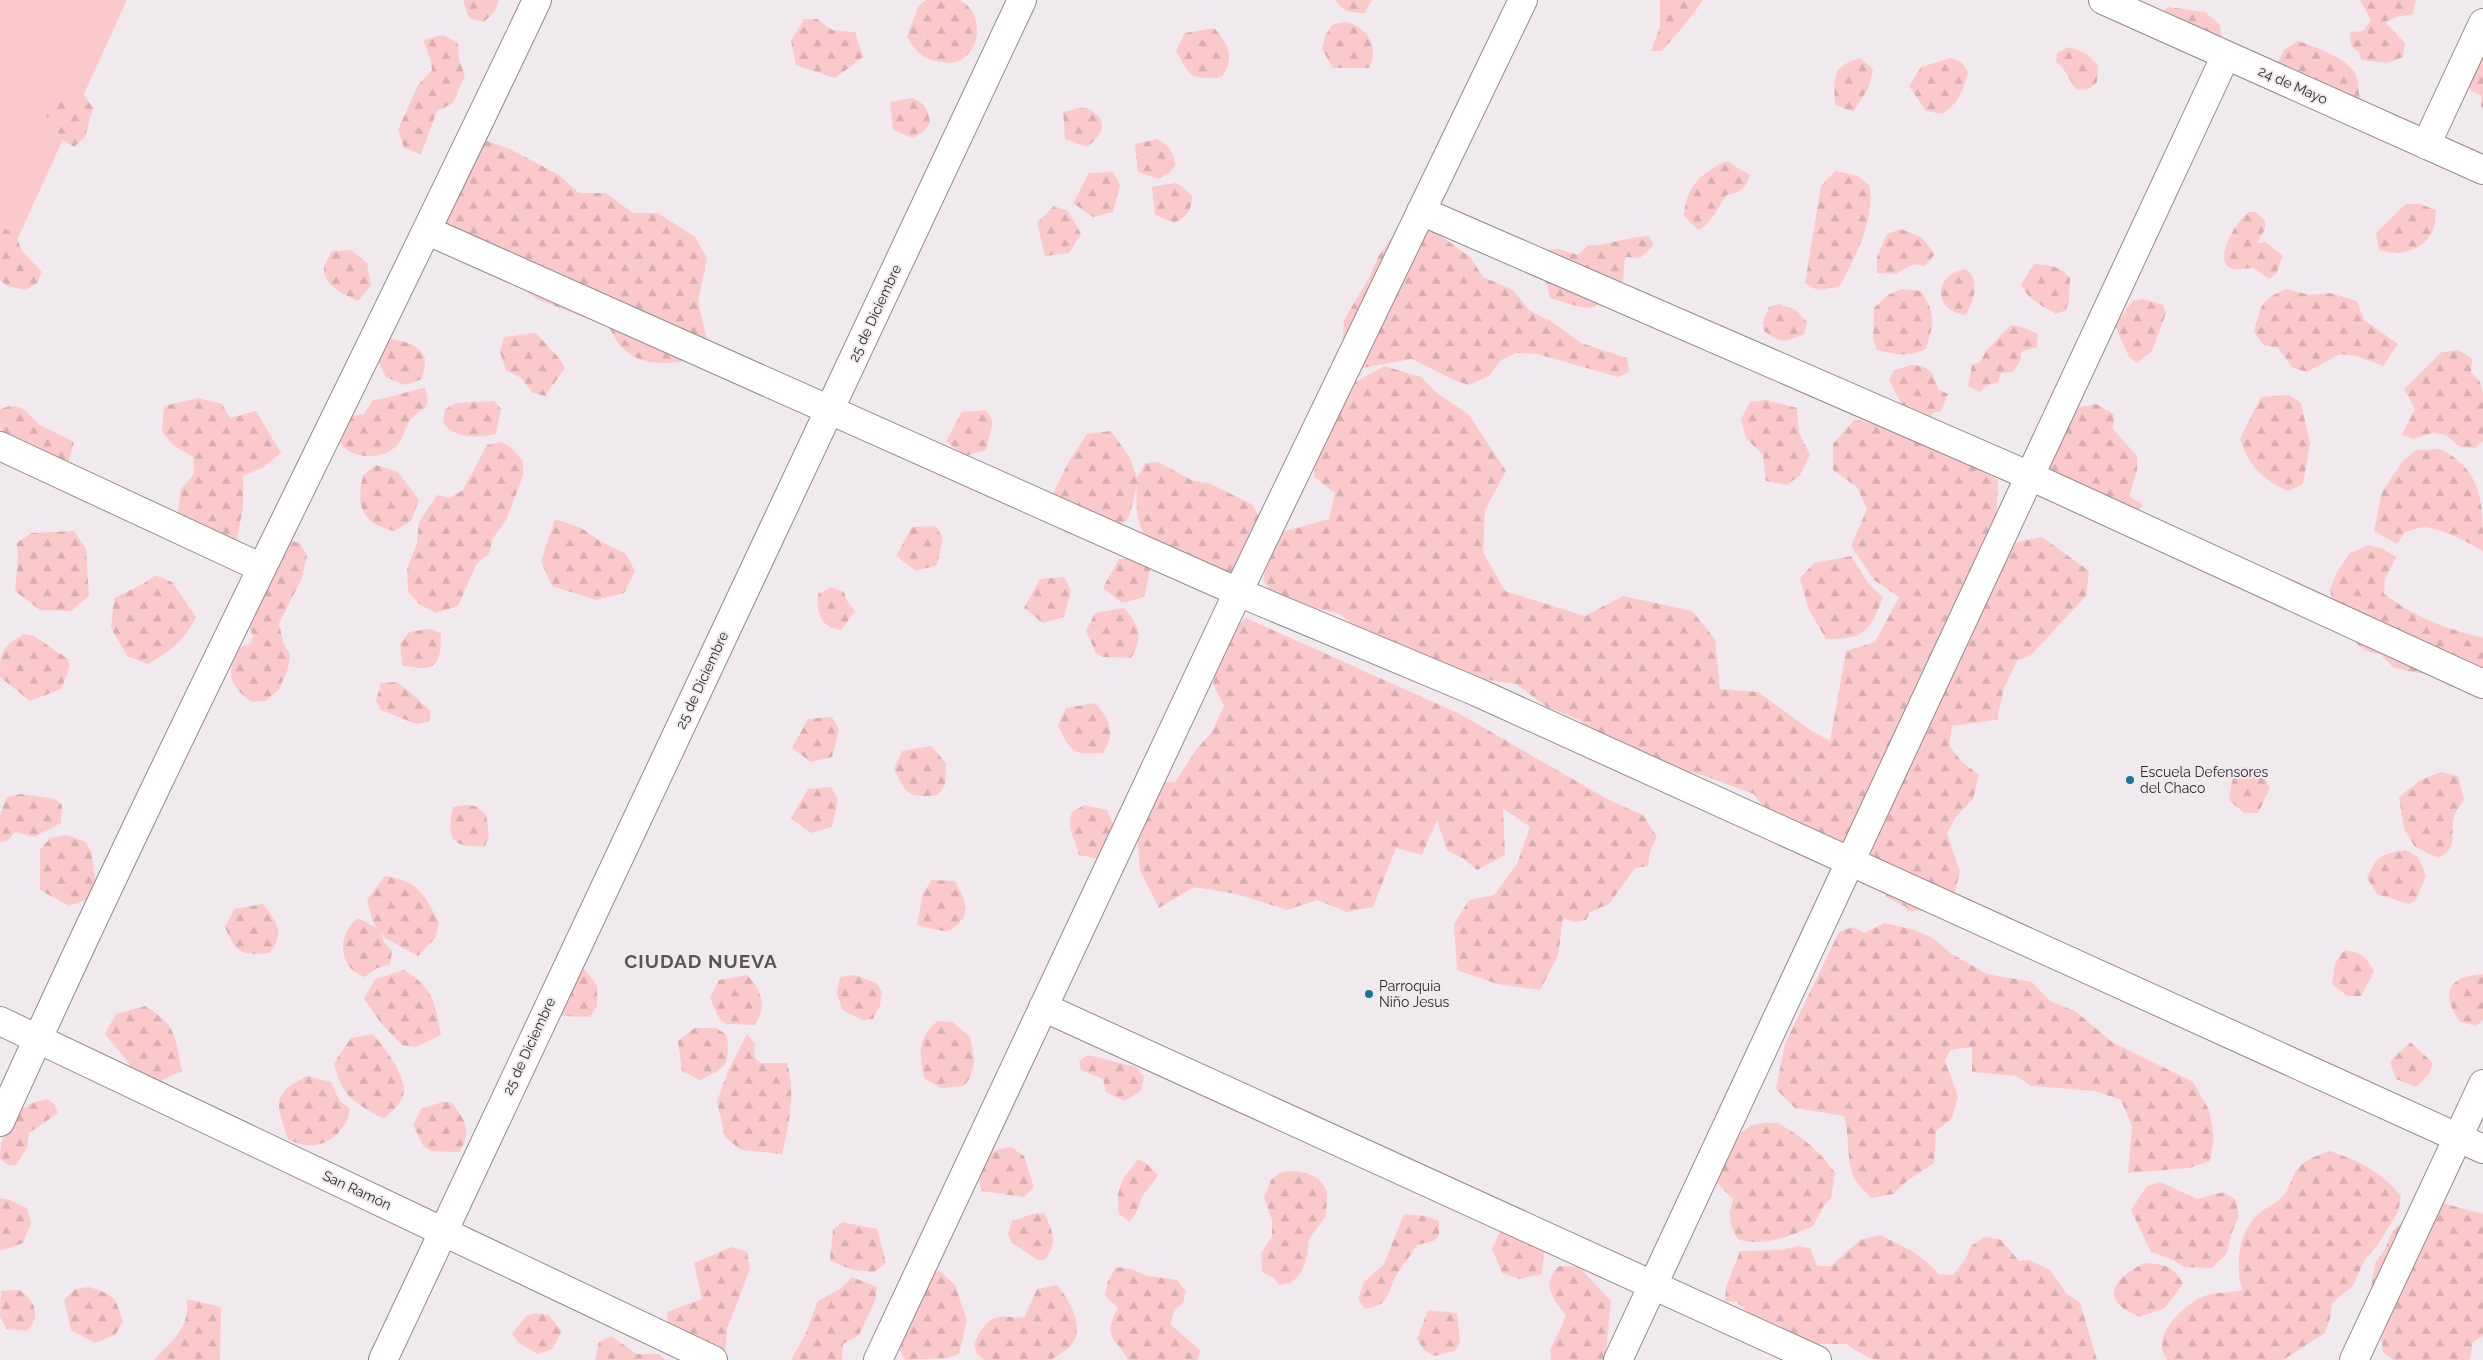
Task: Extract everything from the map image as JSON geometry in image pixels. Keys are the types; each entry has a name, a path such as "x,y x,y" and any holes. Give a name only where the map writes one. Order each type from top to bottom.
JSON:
{"street":[{"path":"0,1122 262,568 428,231 537,0"},
{"name":"25 de Diciembre","path":"383,1360 442,1230 1022,0"},
{"path":"878,1360 1238,592 1523,0"},
{"name":"24 de Mayo","path":"2103,0 2483,170"},
{"path":"2426,145 2483,23"},
{"path":"1618,1360 2226,56"},
{"path":"1421,211 2030,476 2483,684"},
{"path":"428,231 1238,592 1477,692 2483,1150"},
{"path":"0,446 262,568"},
{"path":"1043,1008 1817,1360"},
{"name":"San Ramón","path":"0,1021 713,1360"},
{"path":"2354,1360 2483,1084"}],"green space":[{"path":"0,0 127,0 0,277"},
{"path":"463,0 499,0 495,11 484,22 469,18"},
{"path":"926,0 960,0 973,13 977,30 976,40 973,48 959,61 945,62 926,58 915,49 907,37 919,5"},
{"path":"1336,0 1372,0 1365,13 1344,9"},
{"path":"1660,0 1703,0 1662,51 1651,51 1660,27"},
{"path":"2360,0 2416,0 2412,15 2400,16 2385,22 2405,43 2403,57 2387,63 2361,60 2359,52 2351,46 2350,32 2363,31 2371,20"},
{"path":"2168,7 2205,12 2220,25 2222,42 2208,59 2180,52 2164,40 2161,14"},
{"path":"804,19 817,19 832,30 855,32 863,57 835,78 796,65 791,41"},
{"path":"1345,22 1360,28 1369,39 1373,53 1369,68 1333,68 1322,49 1325,36 1333,24"},
{"path":"1214,28 1227,45 1229,57 1226,70 1222,77 1203,78 1192,75 1176,51 1185,33"},
{"path":"443,35 458,43 459,60 465,75 453,103 437,111 421,154 404,148 398,130 418,85 432,70 431,61 423,40"},
{"path":"2298,41 2332,55 2354,71 2358,81 2360,101 2339,118 2332,117 2286,98 2275,69 2284,50"},
{"path":"2069,47 2087,54 2098,66 2097,82 2089,89 2077,90 2056,62 2057,53"},
{"path":"2483,50 2483,108 2481,106 2482,96 2471,91 2464,73"},
{"path":"1860,58 1873,69 1869,87 1853,112 1835,105 1834,88 1836,75 1839,70 1851,61"},
{"path":"1951,58 1962,63 1968,72 1962,91 1953,106 1942,114 1926,111 1909,86 1921,67"},
{"path":"55,93 69,98 84,95 93,108 85,137 74,147 61,139 53,118 43,117 41,101"},
{"path":"913,98 926,108 930,123 924,131 913,138 893,130 890,102"},
{"path":"1085,107 1098,116 1102,126 1098,137 1086,147 1065,139 1063,112"},
{"path":"1157,139 1170,149 1175,165 1169,173 1158,179 1138,172 1135,144"},
{"path":"487,141 510,149 559,175 579,193 606,193 633,213 658,213 695,237 707,258 698,302 707,339 693,355 688,359 674,363 655,363 638,359 619,344 609,327 537,299 520,286 513,254 500,249 469,262 437,252 426,204 454,149"},
{"path":"1726,161 1750,175 1748,180 1742,189 1727,195 1711,219 1698,230 1684,216 1685,206 1691,189 1702,176"},
{"path":"1835,171 1858,176 1870,186 1869,213 1857,251 1839,287 1817,290 1805,283 1821,186"},
{"path":"1113,172 1120,185 1113,212 1093,217 1073,203 1089,173"},
{"path":"1175,183 1183,187 1192,196 1188,212 1175,223 1155,215 1152,187"},
{"path":"2406,204 2420,204 2436,210 2435,223 2429,237 2417,247 2403,252 2395,253 2379,250 2376,233"},
{"path":"1054,206 1068,211 1081,234 1069,253 1045,256 1037,223"},
{"path":"2249,212 2256,212 2265,221 2265,229 2257,243 2266,242 2283,256 2276,274 2269,279 2253,268 2233,269 2225,263 2224,256 2229,239 2239,222"},
{"path":"1400,225 1434,231 1470,257 1483,277 1513,290 1529,310 1552,322 1581,343 1627,358 1629,372 1618,377 1537,354 1516,353 1501,360 1489,376 1469,385 1456,381 1412,359 1362,368 1342,349 1344,320 1369,278 1378,257"},
{"path":"0,227 15,233 22,251 42,272 37,283 25,290 7,286 0,280"},
{"path":"1901,229 1921,237 1935,254 1925,266 1914,264 1896,274 1877,273 1877,257 1887,234"},
{"path":"1649,236 1654,245 1640,258 1625,257 1623,281 1604,300 1591,308 1584,308 1550,298 1547,284 1537,272 1542,250 1559,249 1578,255 1587,246"},
{"path":"351,250 367,263 371,285 358,301 336,289 327,280 325,275 324,267 332,251"},
{"path":"2034,264 2054,267 2070,278 2069,300 2066,310 2056,314 2036,302 2024,290 2021,285"},
{"path":"1965,269 1973,278 1974,284 1973,297 1966,315 1955,312 1947,307 1942,300 1941,293 1942,285 1947,278"},
{"path":"1901,289 1921,291 1929,306 1932,325 1926,349 1902,354 1877,350 1873,338 1874,308 1888,295"},
{"path":"2287,289 2310,295 2330,293 2357,301 2364,320 2398,344 2383,366 2357,356 2340,354 2307,372 2293,368 2278,348 2263,345 2254,332 2263,304 2271,296"},
{"path":"2143,299 2163,305 2166,313 2152,351 2137,363 2129,357 2115,326 2132,301"},
{"path":"1779,304 1796,310 1807,322 1804,334 1793,339 1779,340 1764,331 1763,322 1769,307"},
{"path":"2011,325 2022,327 2038,334 2037,347 2021,352 2021,360 2013,372 2001,373 1998,382 1986,386 1980,392 1968,386 1972,365 1980,362 1986,351"},
{"path":"536,333 556,354 565,368 545,396 533,393 521,378 506,370 500,352 504,337"},
{"path":"384,338 408,343 419,349 425,359 422,379 405,385 386,377 376,357"},
{"path":"2459,350 2472,359 2471,372 2480,382 2483,393 2483,441 2475,448 2460,447 2446,435 2432,433 2413,439 2402,435 2415,409 2404,389 2442,352"},
{"path":"1911,365 1927,368 1932,374 1938,389 1948,394 1941,411 1932,413 1930,428 1900,424 1901,403 1889,380 1894,370"},
{"path":"1384,366 1421,377 1437,393 1469,415 1506,471 1485,510 1483,552 1505,591 1585,616 1623,596 1692,611 1715,639 1720,689 1758,692 1813,732 1830,741 1846,651 1875,642 1899,597 1874,580 1851,546 1867,509 1857,487 1833,470 1833,444 1855,419 1909,434 1998,480 1996,525 1848,841 1816,853 1792,851 1769,833 1763,807 1754,794 1702,775 1611,754 1580,720 1547,707 1516,684 1482,679 1390,653 1340,614 1275,598 1263,580 1268,552 1282,532 1329,519 1335,493 1314,477 1317,448 1347,387"},
{"path":"425,388 427,404 411,419 401,440 393,449 386,453 369,456 352,453 340,443 342,430 350,416 364,414 373,400"},
{"path":"2289,395 2301,403 2310,443 2303,484 2288,491 2264,476 2252,465 2240,439 2261,397"},
{"path":"198,398 222,404 230,418 256,411 281,453 262,468 243,476 243,507 237,539 221,542 177,518 181,489 194,474 193,457 174,446 162,432 164,406"},
{"path":"1766,400 1797,408 1799,433 1810,455 1800,475 1787,485 1766,481 1763,455 1746,438 1741,419 1750,402"},
{"path":"494,401 501,409 496,434 481,436 460,435 443,423 445,409 456,403"},
{"path":"2096,404 2114,414 2113,429 2137,456 2137,470 2129,496 2143,505 2133,517 2043,476 2076,408"},
{"path":"10,406 22,408 40,425 74,442 68,463 5,435 0,428 0,409"},
{"path":"986,410 993,423 986,450 965,456 946,441 962,412"},
{"path":"1111,431 1130,458 1137,478 1145,463 1158,462 1193,481 1209,483 1253,505 1261,522 1232,573 1217,577 1154,554 1144,536 1137,513 1137,484 1129,518 1096,541 1065,533 1053,494 1069,461 1087,434"},
{"path":"500,442 511,447 523,461 523,476 506,520 493,538 489,554 477,563 458,606 436,613 419,604 408,592 407,569 417,543 419,522 437,495 450,498 463,490 487,445"},
{"path":"2440,449 2465,467 2473,478 2481,503 2483,552 2464,540 2430,528 2422,527 2405,532 2397,544 2374,531 2382,492 2403,461 2416,450"},
{"path":"376,465 398,472 419,500 411,521 394,531 374,524 364,512 361,504 360,496 363,475"},
{"path":"555,519 581,528 600,541 626,554 635,571 624,593 596,600 552,586 541,561"},
{"path":"936,526 943,538 937,565 916,571 896,556 912,527"},
{"path":"74,531 86,549 89,596 71,611 40,610 15,591 18,560 17,543 31,533"},
{"path":"2042,537 2089,571 2086,596 2031,655 2017,661 2004,688 1997,720 1952,726 1949,746 1962,762 1979,775 1973,799 1956,817 1947,833 1960,872 1951,906 1933,910 1908,911 1906,907 1886,897 1874,858 1865,841 2008,544"},
{"path":"283,539 300,543 307,556 301,580 279,623 283,642 290,655 288,669 279,689 266,701 251,702 234,684 231,672 232,665 238,648 251,643 253,636 246,620"},
{"path":"2369,545 2383,549 2396,557 2385,579 2384,594 2419,616 2455,630 2483,638 2483,668 2469,688 2450,687 2433,676 2394,668 2380,654 2366,651 2358,645 2334,605 2330,590 2337,572 2350,553"},
{"path":"1851,556 1868,583 1883,597 1874,619 1864,631 1849,638 1826,639 1808,608 1800,578 1814,563"},
{"path":"1144,557 1150,571 1144,597 1122,603 1103,588 1119,559"},
{"path":"156,575 172,582 196,617 176,645 148,664 127,656 111,628 114,598 143,584"},
{"path":"1064,577 1071,590 1064,617 1043,623 1024,608 1040,579"},
{"path":"831,587 844,592 847,601 855,611 841,630 828,626 819,613 818,594"},
{"path":"1124,608 1133,620 1138,632 1138,644 1135,651 1131,658 1103,657 1096,653 1086,631 1095,613"},
{"path":"1246,618 1460,714 1607,799 1643,815 1657,837 1650,851 1648,866 1635,868 1609,904 1590,912 1586,920 1574,922 1563,918 1558,956 1540,990 1497,984 1457,970 1454,924 1469,900 1494,895 1517,864 1530,827 1503,808 1505,855 1477,870 1464,859 1447,850 1437,820 1422,855 1396,848 1373,907 1347,912 1317,900 1287,910 1237,894 1194,887 1159,908 1140,871 1135,810 1148,782 1175,782 1196,750 1212,732 1224,706 1213,684 1225,637"},
{"path":"430,629 441,633 438,660 429,667 422,668 402,665 400,644 409,632"},
{"path":"24,634 34,636 68,659 70,667 61,689 30,701 0,677 3,651"},
{"path":"396,682 431,711 429,722 416,724 381,710 376,701 381,683"},
{"path":"1095,703 1110,726 1107,746 1103,753 1078,752 1066,741 1058,726 1066,708"},
{"path":"832,717 839,730 832,757 811,762 792,748 808,719"},
{"path":"931,746 946,763 945,785 938,795 914,795 902,784 894,769 902,751"},
{"path":"2241,767 2259,772 2270,788 2258,813 2244,813 2229,800 2232,781"},
{"path":"2441,772 2458,776 2464,800 2455,815 2451,845 2445,854 2438,858 2415,847 2404,828 2399,797 2421,780"},
{"path":"831,787 838,800 832,827 811,833 791,818 808,789"},
{"path":"21,794 55,799 62,805 61,823 34,837 15,832 7,841 0,842 0,815 7,797"},
{"path":"1084,805 1107,810 1114,826 1104,860 1079,855 1070,819 1072,812"},
{"path":"475,806 486,814 489,836 485,846 458,843 451,834 450,827 453,807"},
{"path":"67,835 86,842 91,851 97,891 92,898 69,906 40,890 40,850 50,838"},
{"path":"2406,850 2418,857 2426,875 2416,900 2409,904 2377,894 2367,878 2374,864 2381,857"},
{"path":"385,876 406,882 419,890 429,903 439,922 436,937 418,956 385,938 380,932 384,942 392,951 390,964 375,969 365,977 349,967 343,951 343,942 351,925 358,918 377,928 373,922 367,900"},
{"path":"932,880 955,881 965,903 965,913 962,919 954,928 949,930 942,931 917,925 923,893"},
{"path":"263,904 277,927 278,933 275,946 270,953 252,954 240,951 225,927 234,909"},
{"path":"1884,923 1912,929 1933,938 1950,953 1987,974 2032,982 2050,1001 2075,1011 2112,1042 2193,1082 2209,1110 2214,1137 2210,1161 2189,1168 2128,1173 2132,1126 2121,1100 2095,1091 2031,1086 2016,1076 1972,1072 1972,1047 1950,1050 1945,1061 1958,1096 1952,1118 1936,1131 1934,1163 1907,1181 1893,1194 1871,1198 1853,1176 1849,1161 1844,1116 1795,1108 1776,1089 1785,1044 1839,932 1853,927 1865,933"},
{"path":"2344,950 2355,952 2362,956 2374,971 2361,996 2347,996 2332,984 2335,964"},
{"path":"583,967 597,985 597,1006 590,1017 562,1016 555,1013 575,968"},
{"path":"404,970 422,984 432,997 441,1035 416,1047 402,1045 381,1023 364,999 375,979"},
{"path":"2483,974 2483,1020 2476,1026 2460,1022 2450,1003 2449,995 2451,988 2455,982 2462,978"},
{"path":"747,975 756,987 761,999 762,1005 759,1018 755,1025 727,1024 720,1020 710,998 719,980"},
{"path":"855,975 876,983 882,992 880,1006 873,1019 863,1020 842,1010 837,993 840,977"},
{"path":"145,1006 163,1019 173,1033 182,1071 158,1082 143,1081 105,1034 116,1014"},
{"path":"937,1021 953,1022 970,1037 974,1063 971,1074 964,1086 941,1088 924,1078 921,1047 930,1028"},
{"path":"695,1028 716,1028 727,1035 728,1054 724,1065 716,1072 700,1080 682,1071 678,1041"},
{"path":"373,1034 395,1065 403,1083 404,1091 401,1102 384,1119 351,1098 341,1084 334,1063 351,1038"},
{"path":"747,1034 755,1044 754,1057 761,1063 787,1063 790,1074 791,1097 789,1120 782,1154 741,1150 725,1137 717,1101 728,1071"},
{"path":"2410,1042 2433,1063 2429,1074 2416,1087 2396,1079 2390,1062"},
{"path":"1088,1055 1136,1067 1144,1077 1141,1091 1124,1101 1106,1092 1103,1079 1081,1070 1079,1061"},
{"path":"308,1076 331,1082 340,1101 350,1109 342,1129 335,1136 318,1144 308,1145 298,1144 288,1139 281,1117 279,1101 287,1089 295,1082"},
{"path":"47,1099 54,1104 58,1113 29,1133 27,1148 16,1165 10,1166 0,1159 3,1137 7,1128 19,1112 36,1102"},
{"path":"443,1102 451,1102 466,1126 466,1137 459,1152 431,1151 424,1147 413,1125 422,1108"},
{"path":"1760,1123 1778,1123 1810,1145 1835,1173 1831,1198 1823,1207 1813,1226 1786,1237 1768,1241 1749,1242 1739,1240 1730,1221 1733,1199 1717,1183 1731,1147 1742,1132"},
{"path":"1011,1147 1024,1156 1034,1187 1024,1197 982,1191 980,1175 986,1159 995,1151"},
{"path":"2330,1151 2351,1159 2377,1173 2401,1196 2398,1212 2377,1246 2365,1259 2353,1286 2332,1303 2325,1333 2283,1360 2167,1360 2162,1350 2163,1340 2173,1320 2192,1303 2202,1297 2242,1290 2239,1260 2240,1249 2247,1229 2260,1213 2285,1194 2301,1165"},
{"path":"1138,1159 1147,1164 1158,1175 1143,1195 1136,1213 1130,1222 1119,1214 1118,1197 1124,1178"},
{"path":"1281,1172 1306,1173 1319,1179 1327,1191 1326,1216 1309,1239 1307,1257 1301,1273 1291,1283 1279,1285 1274,1278 1262,1272 1261,1253 1272,1237 1272,1220 1264,1197 1271,1180"},
{"path":"2160,1182 2197,1199 2223,1192 2236,1200 2239,1217 2231,1234 2227,1253 2212,1268 2184,1267 2171,1259 2151,1252 2131,1210 2147,1186"},
{"path":"0,1198 10,1200 27,1208 31,1223 23,1243 0,1251"},
{"path":"2442,1203 2483,1214 2483,1336 2473,1342 2470,1360 2393,1360 2383,1352 2380,1328 2370,1295 2375,1263 2385,1249 2392,1232 2410,1214"},
{"path":"1044,1213 1052,1231 1053,1242 1052,1248 1045,1260 1038,1260 1012,1243 1008,1233 1012,1221 1033,1214"},
{"path":"1404,1214 1425,1216 1439,1221 1439,1235 1434,1241 1417,1245 1397,1274 1386,1299 1379,1305 1365,1309 1358,1299 1364,1282 1384,1264"},
{"path":"842,1222 877,1229 886,1263 874,1272 852,1270 830,1260 833,1230"},
{"path":"1501,1229 1544,1251 1542,1274 1520,1279 1502,1273 1492,1249"},
{"path":"1880,1235 1919,1256 1938,1274 1953,1275 1965,1260 1971,1246 1984,1237 2000,1239 2019,1261 2029,1260 2050,1270 2067,1294 2080,1303 2097,1360 1878,1360 1869,1358 1846,1344 1812,1344 1757,1321 1737,1302 1725,1301 1726,1287 1740,1251 1782,1250 1797,1246 1810,1248 1817,1266 1831,1266 1860,1240"},
{"path":"732,1247 747,1252 750,1269 727,1329 725,1357 670,1348 667,1312 702,1299 694,1263"},
{"path":"2144,1263 2162,1265 2172,1269 2183,1284 2165,1308 2140,1317 2118,1304 2114,1297 2114,1290 2124,1276"},
{"path":"1559,1266 1579,1267 1611,1301 1605,1360 1551,1360 1550,1350 1566,1316 1553,1297 1549,1286 1553,1273"},
{"path":"1116,1267 1131,1269 1148,1276 1177,1280 1186,1291 1183,1303 1175,1309 1170,1324 1200,1350 1198,1360 1128,1360 1112,1337 1111,1332 1113,1318 1118,1308 1105,1295 1108,1281"},
{"path":"940,1271 955,1285 967,1320 959,1354 947,1358 905,1360 896,1343 926,1275"},
{"path":"852,1277 877,1287 875,1301 859,1335 843,1344 842,1360 791,1360 805,1335 818,1301 840,1289"},
{"path":"1057,1285 1073,1310 1077,1329 1076,1337 1063,1352 1050,1360 984,1360 977,1354 974,1344 983,1327 988,1322 998,1317 1024,1318 1037,1289"},
{"path":"89,1287 104,1292 113,1298 123,1322 115,1335 95,1343 71,1330 64,1300 75,1289"},
{"path":"19,1290 25,1294 35,1309 32,1325 27,1331 7,1329 0,1317 1,1291"},
{"path":"187,1299 221,1307 220,1360 154,1360 183,1326 186,1319"},
{"path":"1428,1310 1457,1313 1460,1342 1455,1351 1434,1356 1424,1350 1417,1339"},
{"path":"536,1313 548,1315 562,1331 552,1349 538,1354 519,1343 512,1334 526,1316"},
{"path":"611,1336 637,1354 659,1354 665,1360 595,1360 599,1342"}],"place":[{"name":"Escuela Defensores del Chaco","path":"2130,780"},
{"name":"Parroquia Niño Jesus","path":"1369,994"}],"district":[{"name":"CIUDAD NUEVA","path":"701,961"}]}
